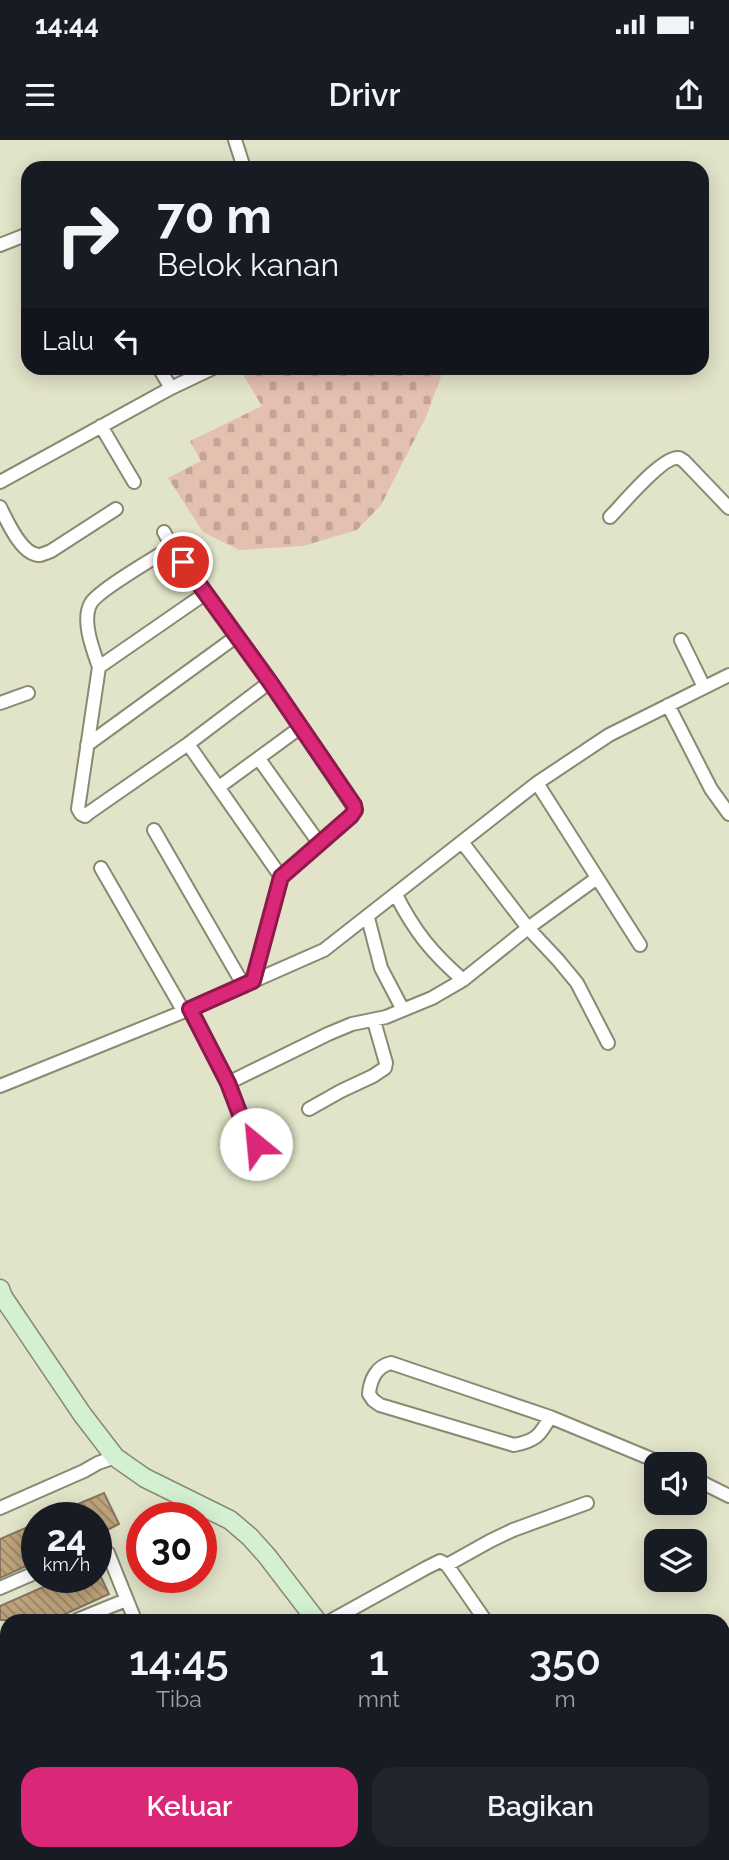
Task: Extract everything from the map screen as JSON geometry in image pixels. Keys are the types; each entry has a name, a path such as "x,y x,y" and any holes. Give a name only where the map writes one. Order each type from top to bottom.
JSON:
{"street":[{"path":"235,140 242,161"},
{"path":"0,245 21,237"},
{"path":"163,375 171,388"},
{"path":"0,482 198,375"},
{"path":"101,426 134,482"},
{"path":"610,517 654,470 678,458 684,461 729,509"},
{"path":"0,507 23,546 31,553 40,555 51,551 116,509"},
{"path":"164,532 301,727 355,810 281,877 248,984"},
{"path":"172,547 91,602 87,615 91,645 99,667 78,809 81,814 85,816 188,744 270,682"},
{"path":"99,667 206,593"},
{"path":"87,745 237,636"},
{"path":"681,640 704,687"},
{"path":"0,1086 187,1010 324,950 537,783 609,734 729,675"},
{"path":"0,703 28,693"},
{"path":"668,705 711,789 729,814"},
{"path":"219,787 301,727"},
{"path":"188,744 281,877"},
{"path":"259,759 319,843"},
{"path":"537,783 640,945"},
{"path":"154,830 248,984"},
{"path":"462,842 528,928 577,983 608,1043"},
{"path":"101,868 228,1083 247,1133 256,1144"},
{"path":"228,1083 352,1024 374,1021 432,998 463,980 597,878"},
{"path":"396,895 421,938 438,958 463,980"},
{"path":"368,918 381,968 403,1010"},
{"path":"309,1109 385,1068 386,1063 374,1021"},
{"path":"1,1294 82,1414 115,1457 145,1478 230,1520 259,1547 311,1614"},
{"path":"550,1417 536,1438 514,1445 380,1405 369,1394 369,1384 380,1367 391,1363 550,1417 644,1456"},
{"path":"0,1508 115,1457"},
{"path":"707,1485 729,1496"},
{"path":"447,1565 513,1530 587,1503"},
{"path":"343,1614 440,1562 447,1565 481,1614"},
{"path":"112,1563 132,1614"},
{"path":"0,1588 21,1579"},
{"path":"92,1614 126,1600"}],"green space":[{"path":"243,375 441,375 426,417 381,505 357,530 303,546 239,550 203,532 168,478 201,461 190,441 262,406"}],"building":[{"path":"104,1493 108,1502 83,1502"},
{"path":"112,1510 119,1524 112,1528"},
{"path":"21,1530 21,1568 0,1578 0,1539"},
{"path":"30,1593 109,1594 65,1614 0,1614 0,1606"}],"route":[{"path":"183,562 270,682 355,810 281,877 253,981 190,1009 228,1083 247,1133 256,1144"}]}
